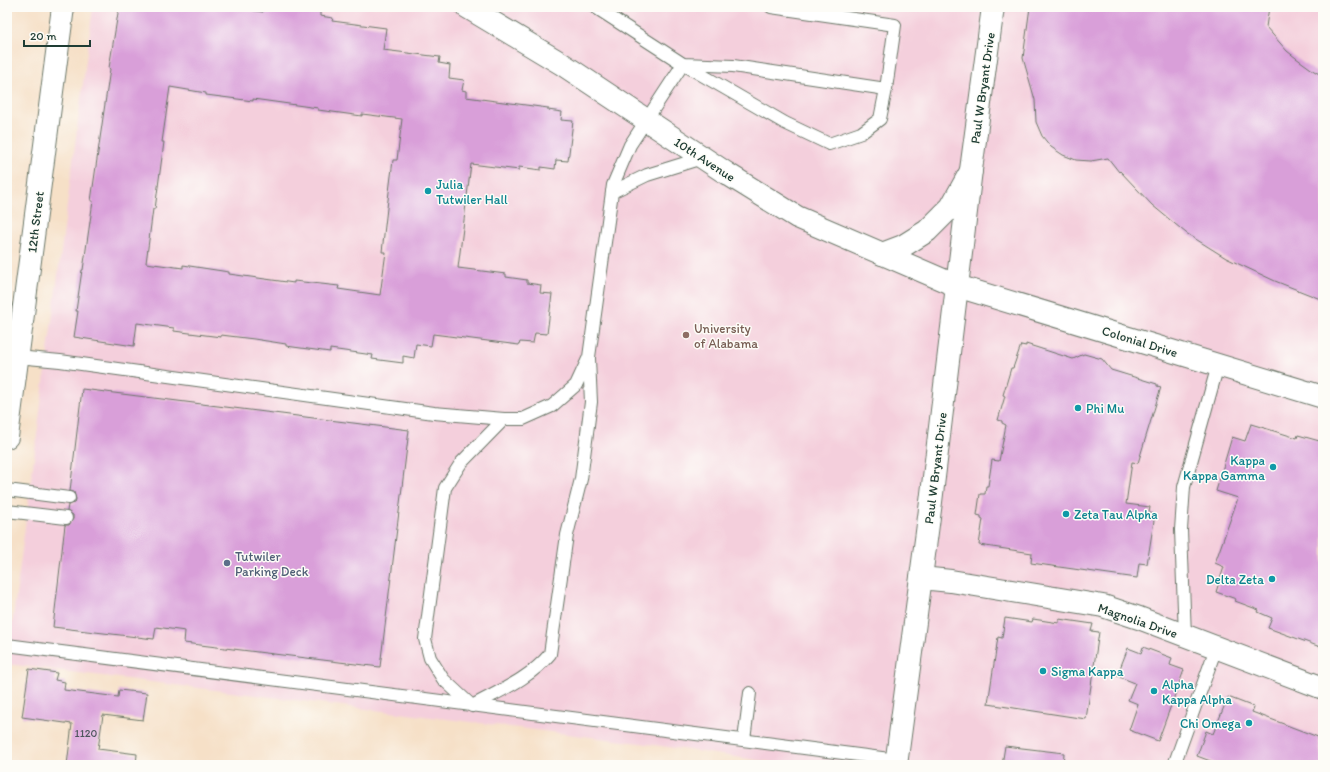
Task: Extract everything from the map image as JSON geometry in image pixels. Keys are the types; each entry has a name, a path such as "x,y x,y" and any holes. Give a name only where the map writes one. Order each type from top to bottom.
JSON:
{"street":[{"name":"12th Street","path":"7,437 13,366 63,7"},
{"name":"10th Avenue","path":"467,7 562,64 702,158 797,217 957,286"},
{"name":"Paul W Bryant Drive","path":"897,762 971,170 993,7"},
{"name":"Paul W Bryant Drive","path":"882,254 904,246 927,231 951,207 971,170"},
{"name":"Colonial Drive","path":"957,286 1323,397"},
{"name":"Magnolia Drive","path":"921,578 951,581 1103,606 1323,688"}],"lane":[{"path":"595,7 683,64 784,123 829,144 861,134 880,119 886,90 895,25 770,7"},
{"path":"472,706 528,676 542,664 550,654 567,535 580,480 591,402 589,357 612,185 630,144 683,64"},
{"path":"683,64 733,66 886,90"},
{"path":"612,192 647,175 702,158"},
{"path":"13,366 68,362 434,413 504,419 523,419 552,406 576,385 589,357"},
{"path":"1185,636 1181,530 1184,487 1218,365"},
{"path":"472,706 443,678 430,658 425,639 445,488 461,463 504,419"},
{"path":"7,490 69,498"},
{"path":"7,511 66,518"},
{"path":"7,646 744,740 897,762"},
{"path":"1174,765 1216,648"},
{"path":"744,740 750,693"}],"shaded area":[{"name":"University of Alabama","path":"93,7 1323,7 1323,765 791,765 647,744 7,664"}],"building":[{"name":"Julia Tutwiler Hall","path":"119,7 228,7 263,12 264,8 278,10 278,7 310,7 320,8 320,16 333,18 332,21 386,28 383,50 440,57 439,63 450,65 449,78 464,80 462,90 466,91 466,97 548,108 548,110 562,112 561,120 573,121 568,161 556,160 555,169 541,167 541,170 519,167 519,170 471,164 458,268 506,274 506,277 527,280 527,283 541,285 540,293 552,294 547,334 535,333 533,343 520,342 519,345 433,334 431,346 416,344 414,358 403,356 403,363 372,359 373,355 330,349 330,352 286,346 286,344 254,339 221,335 221,337 174,331 174,328 137,323 134,346 74,337 78,311 76,311 93,201 91,201","holes":["170,87 206,93 206,95 253,101 253,99 362,116 362,114 402,119 397,160 393,160 382,252 386,252 380,295 338,289 339,286 294,281 294,283 229,274 229,272 183,265 183,268 146,263 153,209 155,209 164,142 162,142"]},
{"path":"1030,7 1269,7 1266,27 1287,51 1323,76 1323,300 1275,281 1226,258 1186,233 1152,205 1120,171 1119,172 1108,158 1091,161 1076,160 1063,155 1051,147 1042,136 1036,122 1035,100 1023,58"},
{"path":"1026,344 1073,359 1084,354 1102,359 1111,370 1157,384 1157,386 1161,387 1138,463 1132,462 1126,504 1150,507 1149,513 1155,514 1147,564 1139,563 1137,578 1031,563 1032,553 979,545 983,519 981,516 977,515 980,494 985,494 986,486 988,486 992,460 999,461 1006,425 1002,423 1002,421 998,420 1005,396 1003,395 1011,368 1013,368 1021,345 1026,346"},
{"name":"Tutwiler Parking Deck","path":"82,389 409,430 380,667 184,643 185,631 156,627 154,639 53,627 65,525 69,525 73,519 73,515 67,511 68,505 75,503 76,499 74,492 70,491"},
{"path":"1251,424 1297,438 1298,435 1323,442 1323,648 1268,628 1272,618 1258,612 1259,610 1235,601 1236,599 1216,592 1224,567 1215,563 1238,498 1216,491 1232,437 1245,441"},
{"name":"Sigma Kappa","path":"1005,618 1032,622 1033,619 1059,623 1059,619 1093,624 1091,631 1099,632 1086,719 988,704 998,637 1002,638"},
{"name":"Alpha Kappa Alpha","path":"1143,647 1172,658 1170,665 1184,670 1158,741 1129,730 1138,704 1128,700 1135,683 1117,676 1128,648 1141,653"},
{"path":"29,669 57,673 55,680 65,682 64,690 118,697 119,690 147,693 143,720 103,715 98,749 137,754 136,765 67,765 72,724 22,717"},
{"name":"Chi Omega","path":"1228,697 1254,707 1252,712 1318,737 1322,765 1221,765 1197,756 1206,731 1213,734"},
{"path":"1005,746 1064,753 1063,765 1002,765"}],"place":[{"name":"Julia Tutwiler Hall","path":"428,191"},
{"name":"University of Alabama","path":"686,335"},
{"name":"Phi Mu","path":"1078,408"},
{"name":"Kappa Kappa Gamma","path":"1273,467"},
{"name":"Zeta Tau Alpha","path":"1066,514"},
{"name":"Tutwiler Parking Deck","path":"227,563"},
{"name":"Delta Zeta","path":"1272,579"},
{"name":"Sigma Kappa","path":"1043,671"},
{"name":"Alpha Kappa Alpha","path":"1154,691"},
{"name":"Chi Omega","path":"1249,723"}]}
